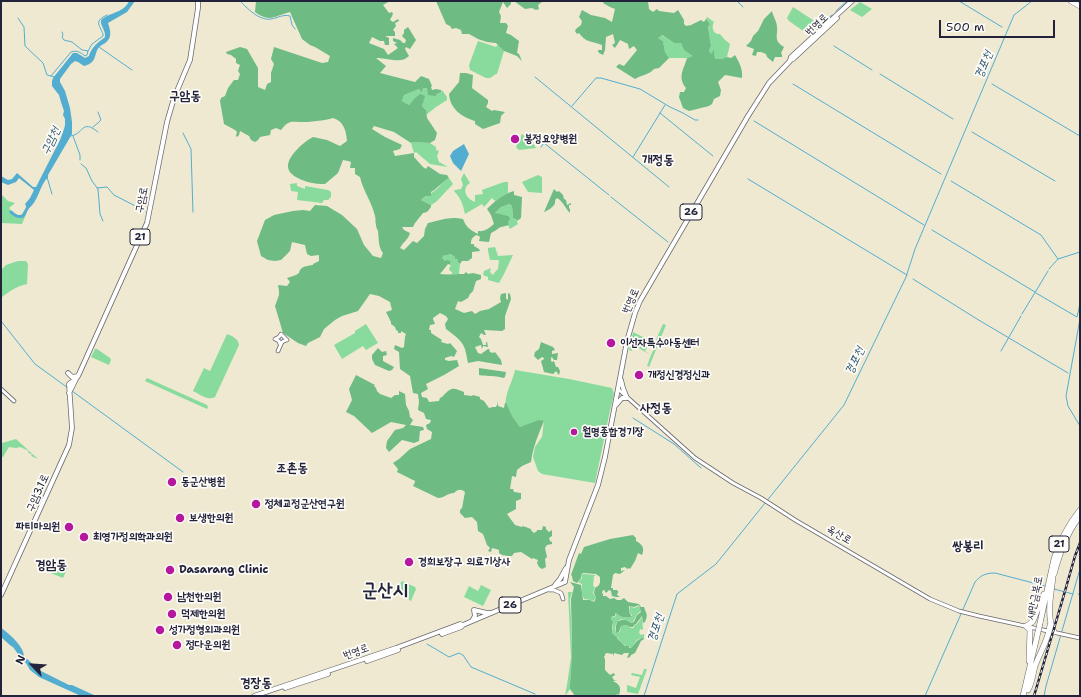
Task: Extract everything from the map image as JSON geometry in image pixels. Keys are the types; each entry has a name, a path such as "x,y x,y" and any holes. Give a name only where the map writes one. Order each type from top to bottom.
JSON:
{"highway":[{"path":"1071,1 1080,5"},
{"path":"1076,1 1080,5"},
{"name":"21","path":"1049,586 1054,558 1060,542 1080,510"},
{"name":"새만금북로","path":"1033,629 1042,624 1049,586 1059,555 1071,528 1080,516"},
{"path":"1033,629 1033,621 1049,586"},
{"path":"1028,690 1031,686 1036,666 1055,633 1050,625 1049,586"},
{"name":"새만금북로","path":"1023,696 1029,673 1033,629"},
{"name":"새만금북로","path":"1026,696 1028,690 1033,629"}],"main road":[{"name":"구암로","path":"69,393 147,223 167,122 174,98 190,60 199,1"},
{"name":"번영로","path":"262,696 390,653 461,627 462,625 564,582 570,560 598,485 632,323 644,292 754,105 769,83 791,57 852,1"},
{"name":"번영로","path":"790,60 793,59 856,1"},
{"path":"278,351 282,342 287,340 281,334 275,339 279,340 280,344"},
{"path":"68,373 72,377 77,377"},
{"name":"구암3.1로","path":"1,595 69,445 72,428 69,384 77,377"},
{"path":"614,407 622,398 627,398 620,378"},
{"path":"1,389 14,401"},
{"name":"옥산로","path":"618,389 695,458 795,520 930,599 962,612 1033,629 1080,638"},
{"path":"555,586 570,560"},
{"path":"564,582 566,569"},
{"path":"547,590 554,590 561,593 563,599"},
{"path":"470,622 475,616 474,610 487,613 495,612"},
{"name":"번영로","path":"254,696 289,686"}],"green space":[{"path":"256,1 390,1 383,5 389,13 392,12 393,14 390,20 393,22 398,19 399,21 395,23 396,26 393,30 395,32 395,36 385,36 389,38 389,45 385,45 384,41 380,41 372,37 369,43 384,49 388,55 398,48 394,44 397,43 393,41 393,38 405,43 406,40 402,36 404,30 408,27 416,40 410,49 406,47 405,49 409,56 405,59 398,60 376,58 386,66 380,73 415,82 421,76 429,79 432,90 441,90 441,92 436,96 428,95 427,88 423,88 422,93 419,89 404,95 402,101 409,105 420,94 425,96 422,106 426,110 427,118 437,133 435,140 430,143 411,143 394,132 374,126 372,129 402,145 400,149 393,151 395,156 414,153 414,157 423,167 426,169 428,166 440,174 447,175 449,178 431,192 431,196 426,196 421,200 431,205 431,207 427,212 423,213 413,227 402,227 410,233 400,248 404,250 413,241 417,243 424,236 428,223 446,219 463,219 469,228 478,234 478,231 485,230 494,224 487,209 496,201 506,194 514,191 514,195 522,197 521,218 517,221 513,218 512,206 509,204 501,207 495,213 508,216 510,218 508,223 510,224 500,227 491,233 489,242 479,241 480,237 476,235 471,244 474,244 474,246 480,251 472,252 472,258 468,261 462,261 460,264 455,257 450,254 444,255 442,258 445,261 450,261 451,265 448,264 440,274 464,274 466,272 468,274 473,273 481,275 481,279 476,281 473,291 468,298 461,302 458,301 455,309 464,313 472,311 475,314 489,309 501,302 501,294 506,293 507,300 508,293 510,294 511,299 505,316 505,329 502,331 484,330 486,335 481,333 479,337 483,345 486,345 487,342 488,347 483,346 482,349 481,345 475,347 478,353 481,354 488,349 490,352 495,352 501,360 502,365 478,361 468,363 463,345 459,339 446,329 445,324 448,319 440,313 433,318 435,324 430,325 429,330 431,330 431,333 442,340 441,342 448,344 450,343 457,351 454,357 451,356 445,358 445,360 457,360 459,366 426,384 428,389 421,393 422,397 427,398 429,402 439,401 440,398 450,389 457,389 464,392 464,395 480,397 480,399 484,401 489,408 496,407 498,403 498,406 504,408 506,403 512,416 520,427 539,420 544,421 534,446 531,462 517,470 516,477 512,476 510,489 513,489 514,492 521,493 521,499 516,501 516,509 507,514 515,525 531,529 534,533 537,530 542,530 543,526 546,527 549,532 552,530 552,536 549,538 552,544 547,545 545,548 547,557 545,559 546,567 542,569 537,563 538,560 532,559 521,552 514,553 512,556 505,556 499,553 499,550 492,548 491,552 488,551 490,548 487,545 483,534 478,531 477,522 472,517 465,518 460,513 464,491 458,490 454,493 438,498 413,486 415,481 397,472 398,469 393,463 410,449 431,439 432,432 427,429 426,425 430,423 431,420 426,419 424,413 418,410 418,394 413,393 410,376 400,369 399,352 394,349 395,345 402,348 404,347 406,334 401,331 401,333 398,333 395,327 391,324 386,312 392,310 390,302 379,296 370,294 358,311 335,320 324,329 320,337 308,343 306,346 298,343 283,333 275,306 279,295 278,285 287,286 290,282 287,278 299,273 302,268 313,265 319,261 319,255 311,256 307,254 305,245 292,242 290,251 281,260 268,260 261,256 257,241 265,220 274,215 293,211 310,211 315,205 327,206 342,215 357,229 364,245 373,256 381,258 383,253 379,246 374,211 360,177 355,174 355,168 350,168 351,162 343,160 338,173 325,184 303,180 293,175 289,171 288,163 290,158 301,145 313,137 327,140 340,146 347,141 345,130 340,121 333,118 310,122 291,122 286,124 281,130 276,128 271,130 270,135 260,137 255,142 251,140 249,136 240,131 237,137 237,132 235,130 224,124 220,101 221,98 225,96 228,88 234,80 238,80 240,74 238,71 240,65 236,63 236,59 226,52 240,47 247,49 258,68 258,87 265,90 267,84 271,82 271,73 274,64 271,59 274,47 322,63 328,62 330,56 302,39 290,12 268,18 255,12"},
{"path":"436,1 511,1 511,4 507,8 503,2 499,12 501,16 500,23 506,23 508,26 506,33 519,41 517,53 522,61 517,56 504,51 496,43 478,39 469,34 462,34 461,30 456,28 452,29 446,24"},
{"path":"514,1 543,1 538,5 539,9 536,10 532,8 525,9"},
{"path":"604,1 648,1 649,9 653,12 657,9 659,11 674,13 678,10 686,26 701,20 704,22 706,19 710,24 708,27 711,46 709,50 711,54 714,50 715,59 727,57 731,58 735,55 741,69 742,78 725,75 718,82 721,90 720,96 714,99 712,104 689,111 683,108 679,97 680,92 684,92 686,88 683,84 682,73 687,58 693,56 684,50 681,43 674,43 662,35 658,38 663,41 665,52 669,58 659,68 635,79 616,67 619,64 624,66 637,50 634,46 629,49 628,44 620,40 615,48 612,45 615,43 613,34 606,37 603,55 598,51 602,50 602,45 587,40 579,33 577,34 575,31 581,25 582,21 579,17 582,10 591,15 605,18 612,22 615,9 603,3"},
{"path":"860,2 872,9 862,17 850,10"},
{"path":"793,7 820,25 809,35 787,18"},
{"path":"772,11 777,25 777,40 784,47 781,53 782,57 775,57 773,62 767,57 766,54 761,52 757,52 756,56 752,55 754,49 746,46 758,31 764,19"},
{"path":"707,17 714,22 714,32 720,34 730,44 727,57 715,59 714,51 711,54 709,50 711,46 708,27 710,24 706,19"},
{"path":"661,35 674,43 681,43 684,50 694,56 687,58 669,58 665,52 663,41 658,38"},
{"path":"478,41 496,47 498,44 504,51 497,74 490,78 486,78 470,70 469,65"},
{"path":"460,73 473,75 472,88 488,100 486,107 492,111 505,112 501,116 500,123 483,129 475,124 475,121 461,115 454,108 449,94 459,82"},
{"path":"423,88 428,88 436,96 442,90 447,97 447,100 426,115 426,110 422,106 424,96 413,100 409,105 402,101 404,95 419,89 422,93"},
{"path":"522,134 532,142 536,148 519,150 516,147"},
{"path":"411,143 430,143 436,147 436,150 439,151 437,156 439,162 448,167 430,164 416,152 414,153"},
{"path":"464,173 470,183 467,185 465,190 467,196 472,201 475,202 475,195 483,194 482,190 504,182 508,182 508,193 495,201 492,198 484,207 482,204 465,214 461,202 454,191 461,189 463,185 461,179"},
{"path":"538,175 542,177 542,193 528,192 522,182"},
{"path":"449,178 453,184 436,202 431,205 421,200 437,189"},
{"path":"297,183 297,186 305,189 305,186 328,190 331,192 331,197 328,200 324,200 322,203 297,200 298,192 291,191 290,184"},
{"path":"554,189 563,195 567,205 571,203 571,205 569,205 570,213 557,198 555,199 553,206 544,212"},
{"path":"1,194 8,201 15,203 9,208 16,215 21,215 26,210 27,212 22,224 1,223"},
{"path":"508,204 512,206 513,218 516,219 518,224 510,229 508,225 510,224 508,223 509,220 495,213 501,207"},
{"path":"495,247 498,256 513,255 499,283 488,280 488,277 483,275 484,271 491,268 490,272 493,275 498,269 499,260 490,260 488,251 488,248"},
{"path":"449,254 455,257 460,264 459,274 452,274 449,270 451,263 443,260 442,258 444,255"},
{"path":"18,261 26,261 28,264 27,284 17,287 1,297 1,270 6,265"},
{"path":"366,324 378,343 366,350 363,346 342,359 334,345 355,333 355,331"},
{"path":"663,324 666,325 649,367 647,366 657,343 656,340"},
{"path":"633,332 651,341 645,351 651,355 633,345 632,351 629,350"},
{"path":"227,334 236,339 239,345 215,397 207,398 193,391 204,368 210,371"},
{"path":"541,342 553,347 555,350 552,351 552,354 558,353 557,360 554,360 552,357 551,361 554,361 556,367 558,367 560,371 559,375 556,371 553,374 544,372 541,361 544,358 542,357 538,360 534,356 535,352 539,349"},
{"path":"378,348 382,352 386,351 387,355 383,356 383,361 394,367 392,370 389,371 375,365 372,355"},
{"path":"95,349 110,358 111,360 109,365 91,357"},
{"path":"479,368 506,372 505,377 479,375"},
{"name":"월명종합경기장","path":"515,370 612,388 614,394 595,483 542,474 538,471 533,457 535,447 542,437 544,421 520,427 508,411 506,400"},
{"path":"356,375 375,385 374,386 380,394 391,398 395,395 399,395 399,391 405,394 406,405 410,417 413,420 410,425 423,427 424,430 420,431 419,441 414,443 402,440 389,452 386,448 387,441 395,430 403,428 406,425 391,422 372,433 354,416 346,412 352,400 349,389"},
{"path":"147,378 207,405 208,407 207,409 145,381"},
{"path":"16,439 38,459 31,456 32,454 28,453 29,451 20,447 9,447 2,457 2,443"},
{"path":"633,535 636,538 636,541 642,546 643,553 642,555 638,553 630,569 625,567 621,568 621,571 625,570 620,574 615,573 613,575 611,588 613,588 613,590 617,590 619,593 618,592 617,595 620,597 612,596 611,591 609,590 606,593 603,590 602,593 603,596 610,599 614,598 621,600 624,598 628,602 639,604 641,607 644,607 647,615 645,622 643,623 642,616 633,627 626,625 621,626 619,632 616,633 617,622 624,620 631,623 634,622 637,615 641,612 639,605 634,607 629,606 629,612 632,617 628,618 620,616 616,613 611,619 613,622 612,633 625,646 629,646 629,648 631,648 637,641 643,637 644,639 641,641 635,653 630,657 627,658 629,653 624,653 622,655 614,653 614,656 613,654 606,653 604,657 605,670 610,675 614,673 615,675 612,677 614,680 617,680 613,681 619,686 619,695 575,696 570,689 572,645 571,599 574,587 570,582 581,585 583,600 590,600 594,602 596,598 594,593 595,588 599,585 600,577 596,574 583,573 577,583 573,581 571,575 579,553 581,554 584,547 610,539"},
{"path":"52,559 68,567 63,578 46,571"},
{"path":"581,575 596,575 594,576 593,586 595,587 593,593 596,598 593,601 584,599 582,594 582,584 578,582 582,578"},
{"path":"402,581 415,587 416,589 411,601 409,600 407,592 403,591 398,594 401,588 399,586"},
{"path":"481,585 491,590 483,606 464,597 469,586 478,591"},
{"path":"568,592 572,592 570,599 572,645 570,689 565,696 571,658"},
{"path":"630,606 634,608 639,606 641,611 631,623 621,619 619,620 615,629 616,633 620,632 621,626 626,625 634,628 642,617 643,630 640,629 639,633 641,635 644,634 644,638 643,637 637,640 631,648 626,646 612,633 613,622 611,619 612,616 615,617 616,613 620,616 628,618 632,617 629,612"},
{"path":"644,669 647,669 638,694 627,692 627,685 636,688 640,677 631,675 632,673 642,675"}],"water":[{"path":"129,1 135,1 127,12 108,23 110,32 109,38 106,43 99,47 92,62 84,66 75,61 60,79 70,108 72,134 32,206 28,209 25,204 34,190 19,178 16,182 8,185 1,182 1,176 8,180 12,179 17,173 33,187 36,187 60,140 65,125 63,115 64,111 59,95 52,86 53,78 73,53 77,53 85,58 89,56 94,47 105,37 101,20 124,8"},
{"path":"464,144 469,154 461,171 453,163 450,156 453,151"},
{"path":"1,628 16,640 22,649 24,656 39,670 96,696 81,696 39,677 30,670 13,647 1,637"}],"waterway":[{"path":"240,1 262,18 271,19 290,16 292,25 295,29"},
{"path":"737,1 743,7"},
{"path":"836,11 847,1"},
{"path":"959,1 1002,27"},
{"name":"경포천","path":"644,696 677,594 716,564 844,405 906,277 915,249 1014,15 1032,1"},
{"path":"88,51 92,44 103,36 99,21 107,15"},
{"path":"826,20 832,15"},
{"path":"18,18 24,27 25,46 43,63 47,75 55,77"},
{"path":"51,76 71,52 77,51 85,56 87,55 88,51 82,50 72,42 64,40 62,37 62,32"},
{"path":"834,46 872,70"},
{"path":"99,47 132,70"},
{"path":"880,74 953,119"},
{"path":"535,77 669,187"},
{"path":"572,106 596,78 601,78 640,89 670,107 695,120 698,120"},
{"path":"793,84 941,174"},
{"path":"992,84 1080,136"},
{"path":"633,157 665,105"},
{"path":"93,127 101,120 98,112"},
{"path":"660,113 713,156"},
{"path":"754,121 924,225"},
{"path":"70,136 75,135 85,127 92,128 98,132"},
{"path":"972,132 1055,181"},
{"path":"183,133 191,149 193,212"},
{"path":"73,136 80,155 80,160"},
{"path":"541,147 544,143 609,195"},
{"path":"81,164 86,168 92,181 98,189 100,214 103,221"},
{"path":"47,177 52,194"},
{"path":"748,179 907,275"},
{"path":"951,181 1041,235 1058,259 1080,252"},
{"path":"97,188 107,187 114,195 145,211"},
{"path":"611,197 668,242"},
{"name":"구암천","path":"11,212 21,217 29,205"},
{"path":"932,230 1035,292"},
{"path":"1049,269 1058,259"},
{"path":"1022,314 1048,271"},
{"path":"913,279 1068,373"},
{"path":"1036,293 1077,317 1080,304"},
{"path":"1001,351 1021,316"},
{"path":"1080,319 1066,396 1068,406 1080,426"},
{"path":"1,321 35,364 68,388"},
{"path":"72,391 183,472"},
{"path":"633,418 674,444 701,468"},
{"path":"1044,696 1080,569"},
{"path":"925,696 977,580 989,573 995,573 1045,586"},
{"path":"1054,589 1073,594"},
{"path":"427,644 449,657 459,653 463,655 471,667 535,694"}],"railway":[{"path":"1034,696 1080,543"}],"place":[{"name":"봉정요양병원","path":"515,139"},
{"name":"이선자특수아동센터","path":"611,343"},
{"name":"개정신경정신과","path":"639,375"},
{"name":"월명종합경기장","path":"574,432"},
{"name":"동군산병원","path":"172,482"},
{"name":"정체교정군산연구원","path":"256,504"},
{"name":"보생한의원","path":"180,518"},
{"name":"파티마의원","path":"69,527"},
{"name":"최영가정의학과의원","path":"84,537"},
{"name":"경희보장구 의료기상사","path":"409,562"},
{"name":"Dasarang Clinic","path":"170,570"},
{"name":"남천한의원","path":"168,597"},
{"name":"덕제한의원","path":"172,614"},
{"name":"성가정형외과의원","path":"160,630"},
{"name":"정다운의원","path":"177,645"}],"district":[{"name":"구암동","path":"185,97"},
{"name":"개정동","path":"658,161"},
{"name":"사정동","path":"656,409"},
{"name":"조촌동","path":"292,469"},
{"name":"쌍봉리","path":"968,547"},
{"name":"경암동","path":"51,566"},
{"name":"군산시","path":"385,591"},
{"name":"경장동","path":"256,684"}]}
